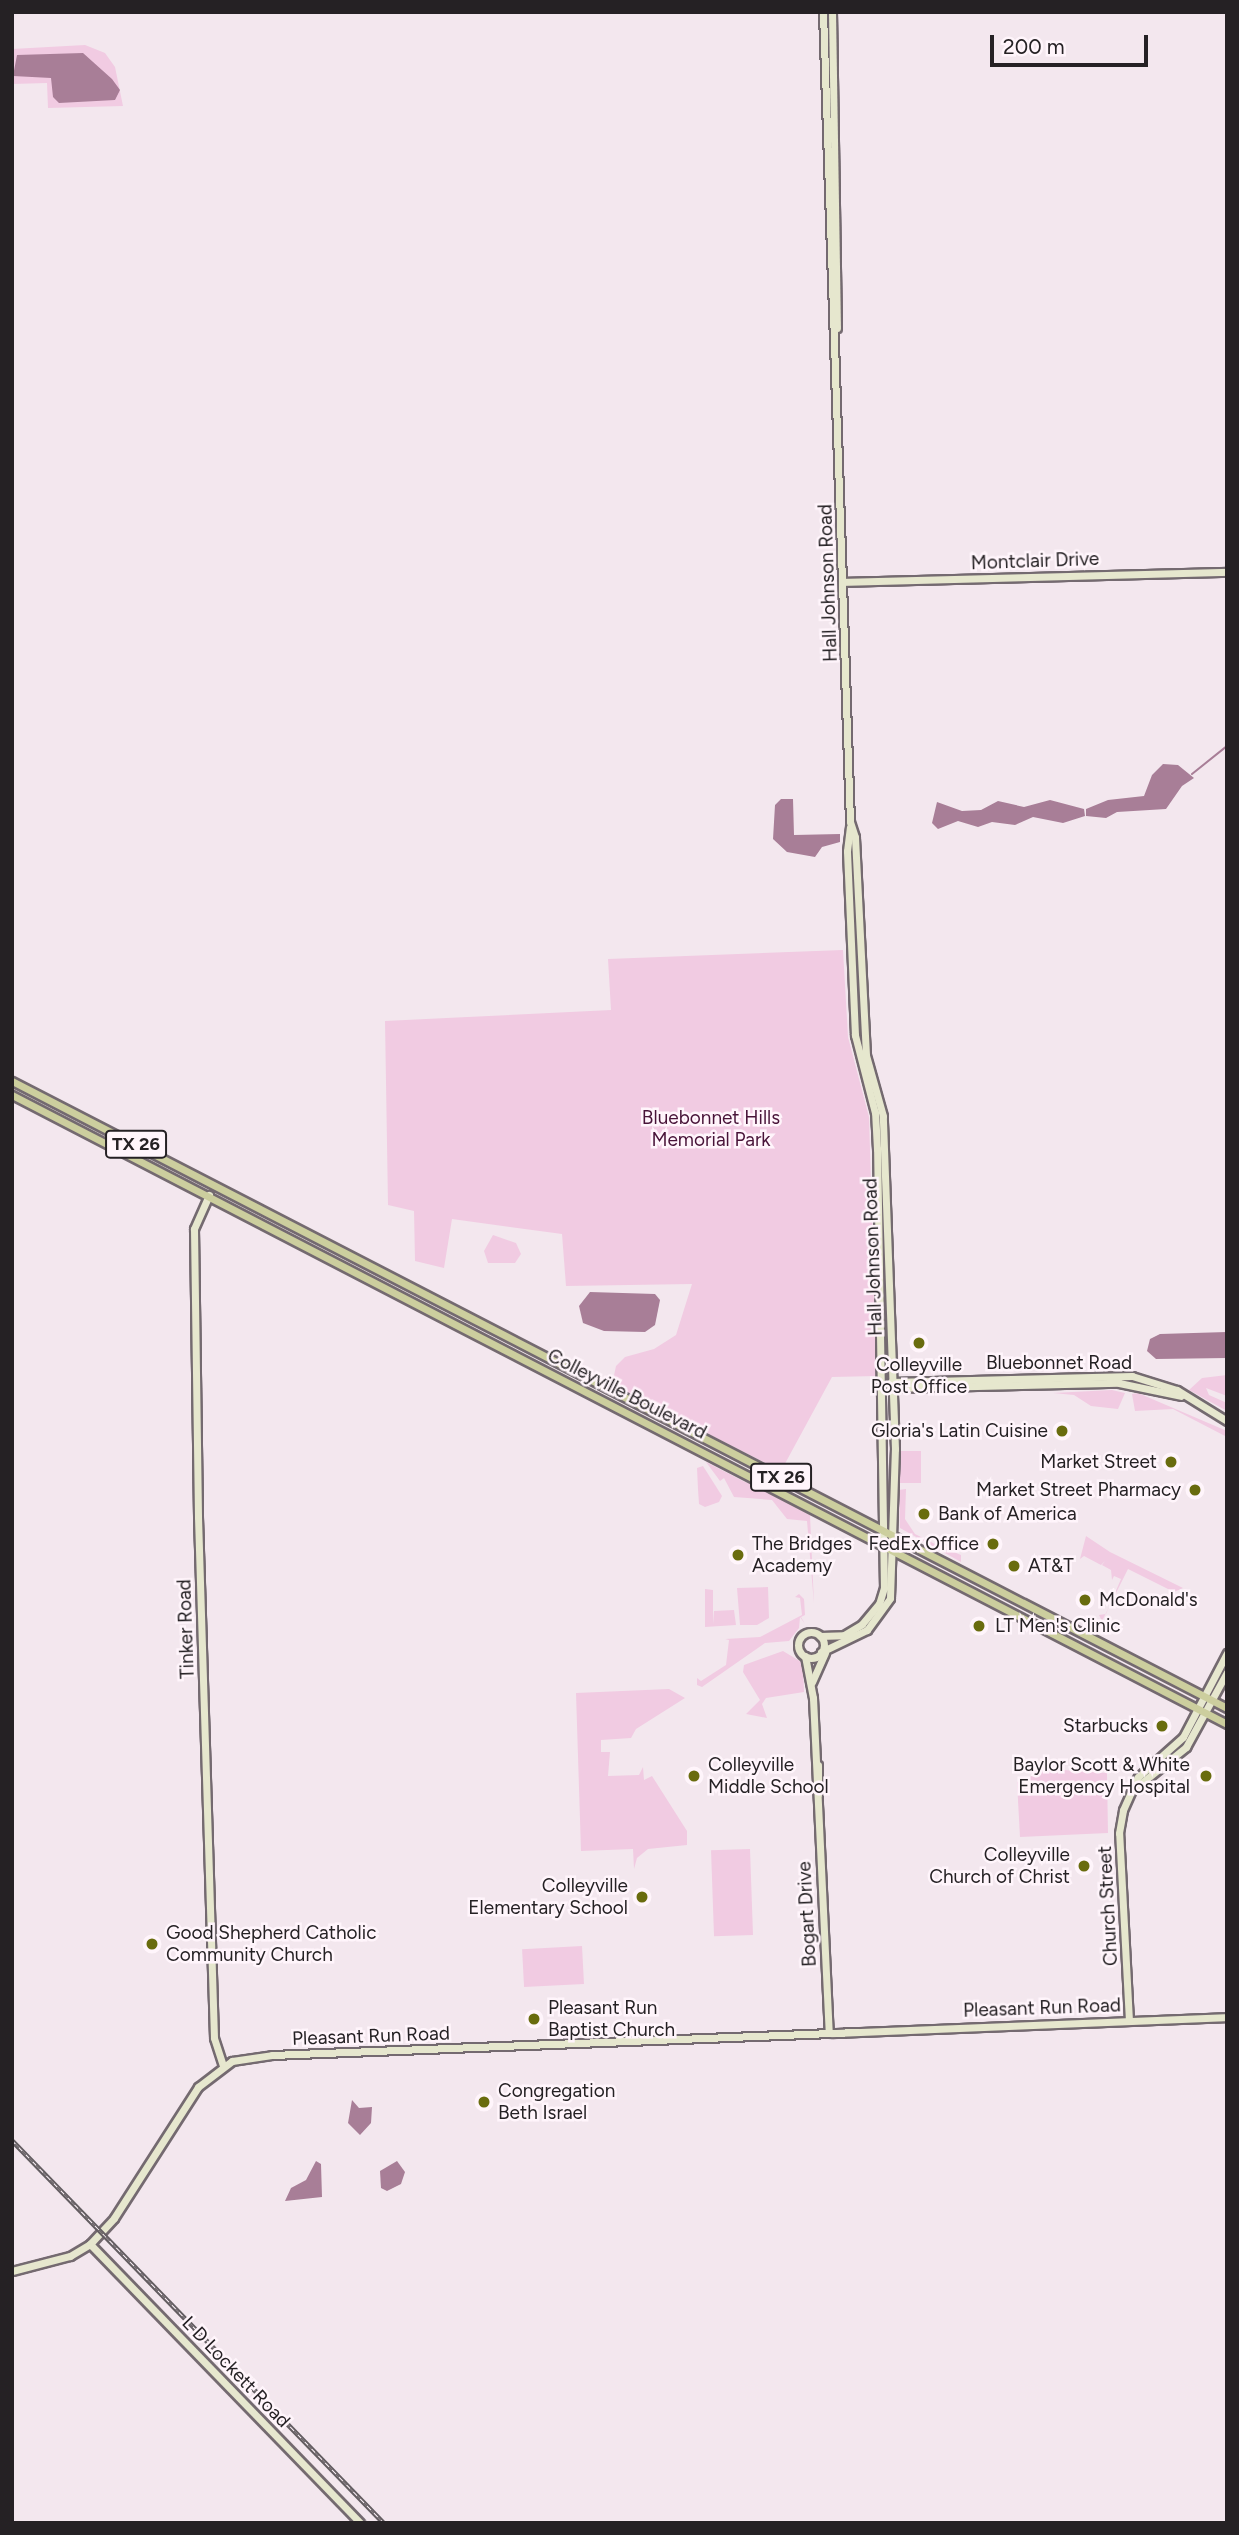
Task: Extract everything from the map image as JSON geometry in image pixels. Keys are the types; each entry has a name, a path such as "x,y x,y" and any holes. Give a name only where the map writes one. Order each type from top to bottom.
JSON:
{"main road":[{"name":"Hall Johnson Road","path":"819,1654 855,1634 881,1607 892,1590 895,1449 883,1116 866,1055 850,826 823,12"},
{"name":"Hall Johnson Road","path":"832,12 839,263 835,339"},
{"name":"Montclair Drive","path":"843,582 1227,572"},
{"name":"Hall Johnson Road","path":"850,826 847,850 855,1035 876,1113 885,1424 884,1588 881,1607"},
{"name":"Colleyville Boulevard","path":"12,1081 358,1257 1227,1709"},
{"name":"Colleyville Boulevard","path":"12,1095 1227,1724"},
{"name":"Tinker Road","path":"209,1195 194,1229 198,1517 213,2017 223,2065"},
{"path":"354,1270 358,1257"},
{"name":"Bluebonnet Road","path":"883,1385 1130,1380 1181,1396 1227,1421"},
{"path":"636,1416 642,1405"},
{"path":"885,1424 895,1449"},
{"path":"820,1636 819,1654 805,1656 799,1647 801,1636 810,1632 820,1636 855,1634"},
{"path":"812,1682 824,1654 841,1644"},
{"name":"Church Street","path":"1177,1751 1227,1653"},
{"name":"Bogart Drive","path":"812,1682 819,1654"},
{"name":"Bogart Drive","path":"805,1656 812,1682 829,2032"},
{"name":"Church Street","path":"1129,2021 1119,1833 1131,1791 1143,1773 1177,1751 1206,1714 1227,1672"},
{"name":"Pleasant Run Road","path":"223,2065 272,2055 1227,2017"},
{"path":"12,2271 70,2256 90,2244 114,2218 198,2087 223,2065"},
{"name":"L D Lockett Road","path":"90,2244 360,2523"}],"green space":[{"path":"85,45 105,53 115,67 123,106 48,108 47,83 12,84 12,49"},
{"name":"Bluebonnet Hills Memorial Park","path":"843,950 848,1037 869,1117 877,1376 832,1377 781,1471 612,1385 616,1366 625,1357 654,1349 676,1335 692,1284 566,1286 562,1234 452,1219 444,1268 415,1261 414,1211 388,1205 385,1021 611,1010 608,959"},
{"path":"493,1235 516,1243 521,1254 515,1263 488,1263 484,1251"},
{"path":"1227,1375 1227,1396 1206,1388 1209,1395 1227,1403 1227,1411 1189,1390 1202,1378"},
{"path":"1112,1390 1125,1393 1118,1409 1091,1406 1074,1395 1053,1393"},
{"path":"1138,1393 1227,1431 1227,1437 1173,1409 1135,1411 1132,1394"},
{"path":"899,1451 921,1451 921,1483 899,1483"},
{"path":"706,1462 745,1482 757,1485 810,1515 814,1604 807,1521 787,1519 772,1500 734,1497 724,1478 720,1481"},
{"path":"703,1466 722,1496 719,1502 705,1507 699,1504 698,1489 697,1468"},
{"path":"906,1489 905,1519 915,1534 935,1544 941,1542 939,1546 961,1555 961,1562 900,1528 899,1490"},
{"path":"1086,1536 1110,1552 1183,1588 1174,1592 1128,1569 1109,1607 1121,1579 1114,1576 1112,1580 1111,1570 1102,1565 1105,1561 1101,1565 1084,1556 1080,1559"},
{"path":"768,1587 769,1618 757,1625 740,1625 737,1588"},
{"path":"705,1589 713,1590 713,1624 714,1611 734,1610 736,1625 705,1627"},
{"path":"799,1594 804,1599 805,1615 801,1617 805,1624 800,1617 799,1628 789,1641 765,1643 702,1687 697,1685 697,1678 701,1681 726,1665 729,1640 725,1639 760,1637 802,1615 800,1598 795,1597"},
{"path":"783,1651 803,1663 804,1692 766,1698 762,1704 767,1718 746,1714 760,1700 743,1672 744,1665"},
{"path":"669,1689 685,1698 636,1729 631,1738 601,1740 601,1752 610,1752 608,1776 639,1775 643,1767 644,1780 652,1776 687,1831 687,1845 648,1849 637,1858 634,1869 633,1849 581,1851 576,1693"},
{"path":"1049,1769 1107,1773 1108,1833 1020,1837 1017,1782"},
{"path":"750,1849 753,1935 714,1936 711,1850"},
{"path":"582,1946 584,1984 524,1987 522,1949"}],"shaded area":[{"path":"83,53 112,79 120,90 115,100 59,103 53,97 51,78 13,76 17,55"},
{"path":"1163,764 1178,765 1194,778 1182,786 1166,809 1117,812 1106,818 1086,816 1086,809 1108,800 1144,796 1152,775"},
{"path":"781,799 793,799 794,835 840,834 840,842 822,847 815,857 787,852 773,839 775,805"},
{"path":"1050,800 1084,809 1085,816 1063,823 1033,817 1015,825 992,822 978,827 958,821 938,829 932,823 937,802 962,811 981,810 998,801 1024,807"},
{"path":"590,1292 655,1294 660,1300 655,1325 645,1332 604,1331 583,1323 579,1306"},
{"path":"1227,1332 1227,1358 1156,1359 1147,1351 1150,1339 1160,1334"},
{"path":"352,2100 359,2108 372,2107 371,2123 360,2135 348,2123"},
{"path":"316,2161 321,2164 322,2197 285,2201 291,2188 306,2180"},
{"path":"397,2161 405,2172 401,2184 387,2191 381,2188 380,2171"}],"waterway":[{"path":"1192,774 1227,746"}],"railway":[{"path":"12,2140 384,2523"}],"place":[{"name":"Colleyville Post Office","path":"919,1343"},
{"name":"Gloria's Latin Cuisine","path":"1062,1431"},
{"name":"Market Street","path":"1171,1462"},
{"name":"Market Street Pharmacy","path":"1195,1490"},
{"name":"Bank of America","path":"924,1514"},
{"name":"FedEx Office","path":"993,1544"},
{"name":"The Bridges Academy","path":"738,1555"},
{"name":"AT&T","path":"1014,1566"},
{"name":"McDonald's","path":"1085,1600"},
{"name":"LT Men's Clinic","path":"979,1626"},
{"name":"Starbucks","path":"1162,1726"},
{"name":"Colleyville Middle School","path":"694,1776"},
{"name":"Baylor Scott & White Emergency Hospital","path":"1206,1776"},
{"name":"Colleyville Church of Christ","path":"1084,1866"},
{"name":"Colleyville Elementary School","path":"642,1897"},
{"name":"Good Shepherd Catholic Community Church","path":"152,1944"},
{"name":"Pleasant Run Baptist Church","path":"534,2019"},
{"name":"Congregation Beth Israel","path":"484,2102"}]}
